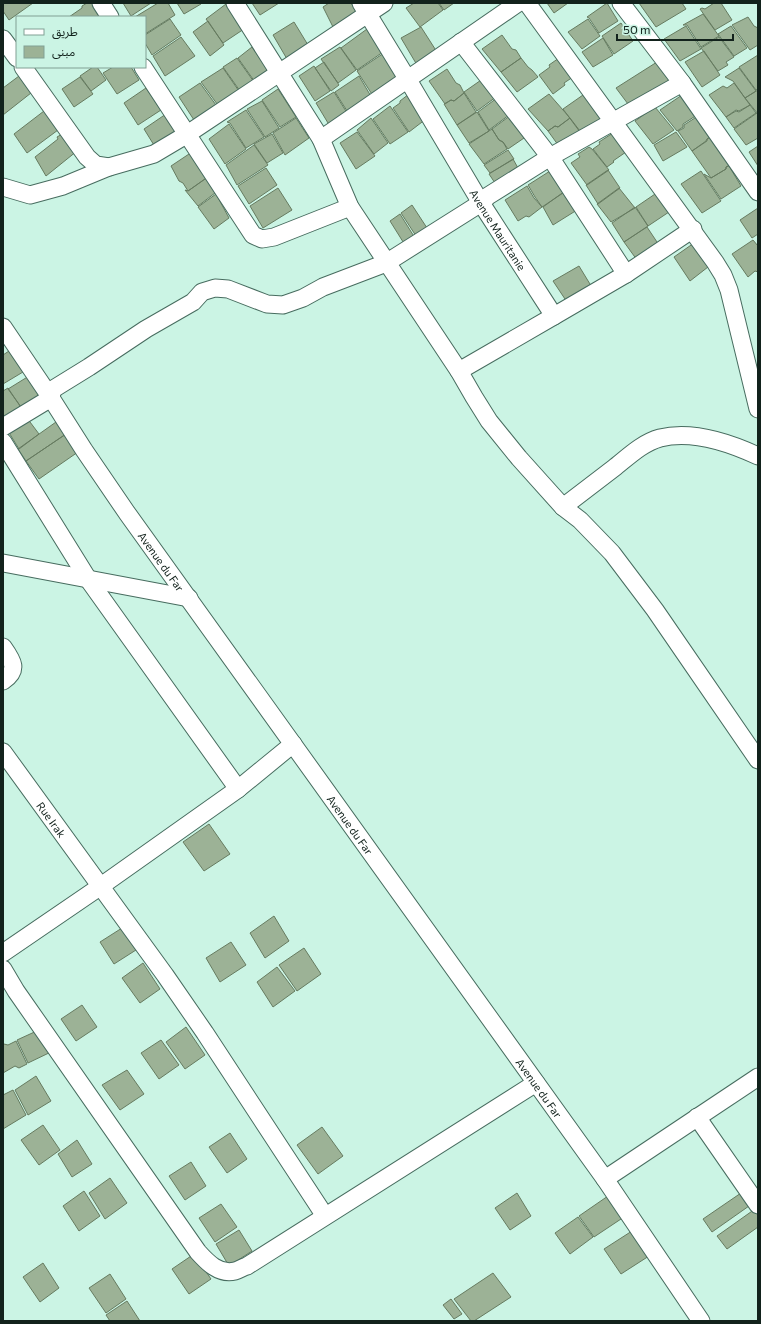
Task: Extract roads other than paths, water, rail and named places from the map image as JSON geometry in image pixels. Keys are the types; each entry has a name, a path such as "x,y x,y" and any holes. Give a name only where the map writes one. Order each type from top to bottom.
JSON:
{"street":[{"path":"101,3 109,16"},
{"path":"235,3 321,139 350,207 459,371 489,421 519,458 563,507 580,520 612,553 655,610 758,760"},
{"path":"3,187 30,196 64,186 109,167 154,154 186,135 280,73 365,8 384,3"},
{"path":"321,139 518,3"},
{"path":"527,3 692,229 723,275 729,290 758,409"},
{"path":"621,3 682,82 758,192"},
{"name":"Avenue Mauritanie","path":"365,8 481,203 554,316"},
{"path":"3,39 16,57"},
{"path":"461,42 550,157 626,274"},
{"path":"24,68 87,157 96,164 109,167"},
{"path":"144,68 186,135 253,235 262,238 274,237 350,207"},
{"path":"3,427 52,398 52,392 55,388 146,329 194,302 202,292 214,288 228,289 267,304 283,305 303,298 323,287 386,263 550,157 682,82"},
{"path":"459,371 626,274 692,229"},
{"name":"Avenue du Far","path":"3,327 52,398 84,450 605,1180 701,1321"},
{"path":"563,507 636,450 660,438 680,436 698,437 725,443 758,456"},
{"path":"3,442 88,579 238,789"},
{"path":"3,563 189,598"},
{"path":"3,647 14,667 13,672 6,679"},
{"path":"3,953 238,789 293,744"},
{"name":"Rue Irak","path":"3,752 101,886 205,1033 325,1216"},
{"path":"3,970 10,995 198,1252 210,1265 222,1271 234,1271 247,1266 536,1083"},
{"path":"605,1180 758,1077"},
{"path":"697,1117 758,1205"}]}
